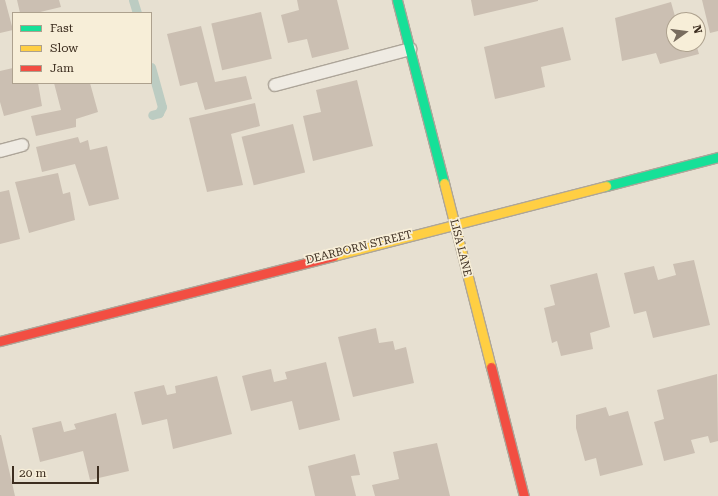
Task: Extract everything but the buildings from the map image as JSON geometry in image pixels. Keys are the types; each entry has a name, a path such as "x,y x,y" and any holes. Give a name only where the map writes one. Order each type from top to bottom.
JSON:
{"street":[{"name":"LISA LANE","path":"398,0 524,496"},
{"name":"DEARBORN STREET","path":"0,341 718,157"}],"lane":[{"path":"275,85 410,49"},
{"path":"0,151 22,145"}],"waterway":[{"path":"133,0 137,12"},
{"path":"152,71 162,107 159,113 152,115"}],"traffic: fast":[{"path":"397,0 444,183"},
{"path":"606,186 718,157"}],"traffic: slow":[{"path":"444,183 491,367"},
{"path":"333,256 606,186"}],"traffic: jam":[{"path":"0,341 333,256"},
{"path":"491,367 524,496"}]}
